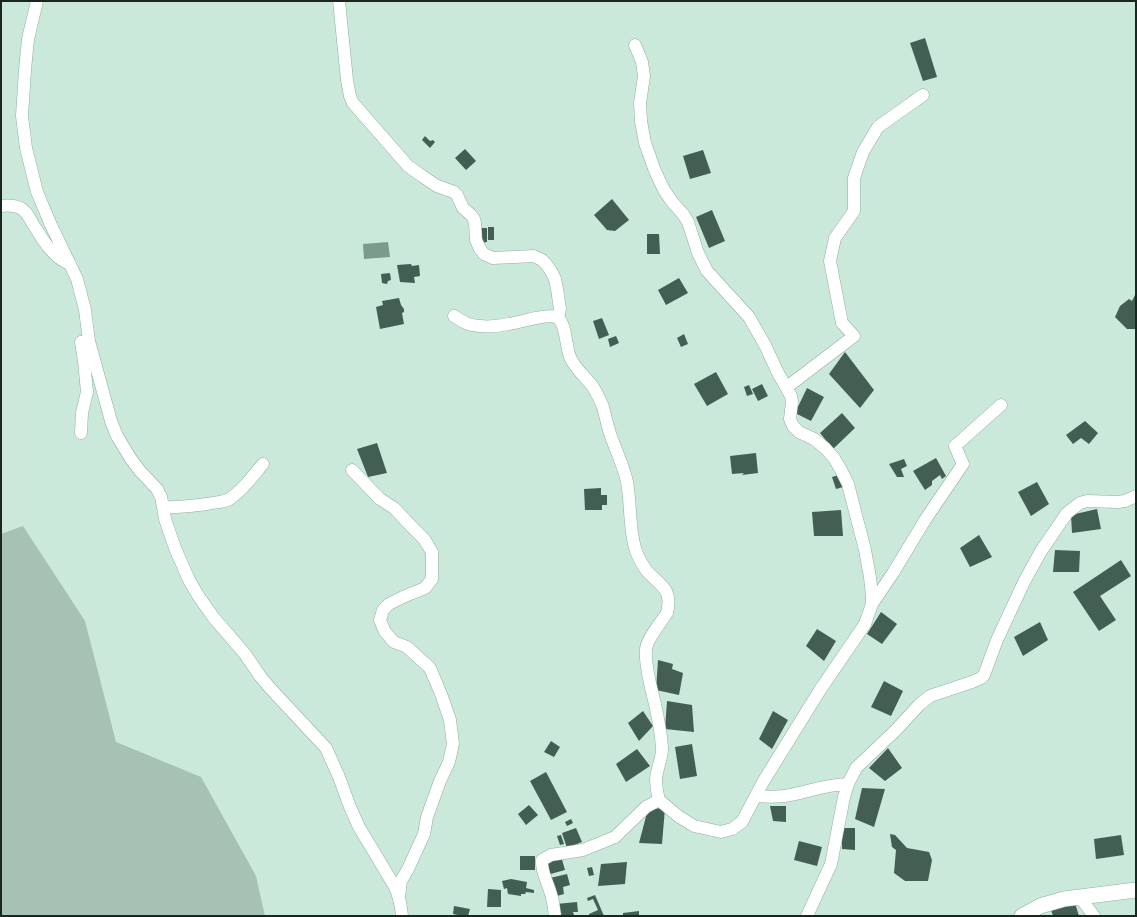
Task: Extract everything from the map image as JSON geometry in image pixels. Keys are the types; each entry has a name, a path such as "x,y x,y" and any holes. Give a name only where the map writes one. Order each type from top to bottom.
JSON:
{"street":[{"path":"37,1 28,39 24,70 22,116 23,133 37,192 77,279 86,310 89,341 109,415 117,436 140,471 157,489 161,497 165,519 175,548 198,597 245,654 265,682 326,748 359,827 390,879 398,896 402,916"},
{"path":"339,1 347,80 353,103 408,166 437,186 449,189 457,195 463,208 474,219 476,240 484,254 493,258 534,256 546,264 555,279 560,309 558,318 563,328 570,357 597,394 623,467 627,484 635,549 646,570 665,588 668,597 667,613 648,641 646,651 662,750 656,779 656,788 659,800 678,816 694,826 721,832 732,829 742,822 763,782 820,690 865,624 872,604 893,573 925,520 963,464 955,446 1001,405"},
{"path":"635,45 642,62 644,76 640,112 649,156 664,190 688,222 698,253 707,271 749,317 758,332 791,396 792,402 790,419 793,426 799,432 814,439 826,448 834,458 848,484 865,550 870,577 872,604"},
{"path":"787,387 854,336 842,323 830,261 835,238 854,211 854,178 863,152 878,127 923,95"},
{"path":"1,206 14,205 23,210 28,215 51,250 63,261 70,264"},
{"path":"454,316 462,322 478,326 509,324 548,316 558,318"},
{"path":"81,433 82,413 87,392 81,342 89,341"},
{"path":"163,507 188,507 222,502 230,499 254,477 263,464"},
{"path":"352,470 380,499 394,508 424,539 432,552 432,579 425,588 389,604 383,610 380,620 385,632 394,642 407,647 430,668 450,720 453,744 449,762 440,781 427,817 424,834 401,881 398,896"},
{"path":"807,916 831,864 840,814 848,784 856,768 891,735 919,705 930,696 972,682 984,675 997,640 1024,582 1041,551 1067,513 1080,503 1087,501 1118,502 1126,501 1136,496"},
{"path":"756,796 785,796 826,786 848,784"},
{"path":"555,916 551,891 541,865 542,860 550,856 583,850 615,838 646,807 659,800"},
{"path":"1022,916 1040,906 1079,896 1136,890"},
{"path":"1079,896 1094,916"}],"shaded area":[{"path":"388,242 390,257 364,259 363,244"},
{"path":"23,526 85,621 116,742 201,777 256,876 265,916 1,916 1,534"}],"building":[{"path":"925,38 937,77 923,81 910,43"},
{"path":"425,136 430,141 433,140 435,142 430,148 422,140"},
{"path":"465,149 476,161 466,170 455,158"},
{"path":"703,150 711,173 690,179 683,156"},
{"path":"612,199 629,220 615,231 607,230 594,215"},
{"path":"712,210 725,241 709,248 696,217"},
{"path":"488,227 494,227 494,240 488,240"},
{"path":"480,228 487,228 487,242 480,243"},
{"path":"647,234 659,234 660,254 647,254"},
{"path":"411,264 412,266 419,265 420,276 414,277 415,283 400,282 397,265"},
{"path":"390,273 391,280 388,281 387,284 382,283 381,274"},
{"path":"679,278 688,293 666,305 658,290"},
{"path":"1136,293 1136,327 1135,329 1127,329 1115,317 1120,306 1129,299 1132,301"},
{"path":"399,298 404,309 404,312 402,313 404,324 380,329 376,307 383,305 382,301"},
{"path":"602,318 609,335 599,339 593,321"},
{"path":"684,334 688,344 681,347 677,338"},
{"path":"616,336 619,343 610,347 608,339"},
{"path":"845,352 874,390 860,408 829,374"},
{"path":"716,372 728,394 707,406 694,384"},
{"path":"762,384 768,396 758,401 752,389"},
{"path":"749,385 753,394 747,396 744,387"},
{"path":"807,388 824,397 811,421 795,413"},
{"path":"842,413 855,428 833,449 820,433"},
{"path":"1085,421 1098,433 1089,444 1081,438 1073,444 1066,435"},
{"path":"377,443 387,473 368,477 357,449"},
{"path":"756,453 758,473 742,475 744,473 732,474 730,456"},
{"path":"936,458 946,476 942,479 940,475 932,481 932,485 925,490 913,471"},
{"path":"904,459 907,466 901,469 904,477 897,477 889,464"},
{"path":"839,475 843,487 836,489 832,477"},
{"path":"1037,482 1049,504 1031,516 1018,492"},
{"path":"601,488 601,495 607,495 607,505 602,505 602,510 585,510 584,489"},
{"path":"1097,509 1101,529 1072,533 1071,515"},
{"path":"841,510 843,536 814,536 812,512"},
{"path":"979,535 992,557 970,567 960,548"},
{"path":"1055,550 1080,551 1079,572 1053,572"},
{"path":"1121,560 1131,576 1100,596 1116,620 1099,631 1073,592"},
{"path":"881,612 897,624 882,644 867,634"},
{"path":"1040,622 1048,640 1023,656 1014,637"},
{"path":"817,629 836,641 824,661 806,646"},
{"path":"658,660 673,664 672,669 683,673 679,695 656,690"},
{"path":"884,681 903,691 891,716 871,707"},
{"path":"667,701 692,705 694,732 665,729"},
{"path":"643,711 653,726 639,741 628,723"},
{"path":"773,711 788,720 772,749 759,739"},
{"path":"551,741 560,747 554,757 544,752"},
{"path":"692,744 697,776 680,779 675,747"},
{"path":"888,748 902,768 885,781 869,768"},
{"path":"637,749 650,766 626,782 616,764"},
{"path":"546,772 567,812 551,820 530,781"},
{"path":"862,788 885,789 874,827 855,819"},
{"path":"529,805 538,815 526,825 518,814"},
{"path":"770,806 786,806 786,822 773,821"},
{"path":"665,808 662,844 639,843 648,809"},
{"path":"571,819 573,823 567,826 565,822"},
{"path":"576,828 582,842 567,848 562,833"},
{"path":"842,828 855,828 855,850 842,849"},
{"path":"890,834 895,835 907,848 929,852 932,860 928,881 905,881 894,873 896,850 892,847"},
{"path":"561,835 564,844 560,845 557,836"},
{"path":"1121,835 1124,855 1096,859 1094,839"},
{"path":"799,841 822,847 817,866 794,860"},
{"path":"520,856 535,856 535,870 520,870"},
{"path":"561,856 565,870 547,875 544,861"},
{"path":"627,862 625,884 598,886 601,864"},
{"path":"592,867 594,875 589,876 587,868"},
{"path":"567,874 570,885 563,887 564,894 557,896 550,878"},
{"path":"511,879 527,882 526,888 534,890 534,893 526,892 525,894 521,894 521,896 508,894 507,888 504,889 502,881"},
{"path":"488,889 501,890 501,907 487,907"},
{"path":"595,895 604,916 589,916 589,914 598,910 593,899 588,901 587,898"},
{"path":"577,902 578,912 573,912 574,915 558,916 556,904"},
{"path":"1075,903 1079,916 1053,916 1051,910"},
{"path":"454,906 470,909 468,916 453,914"},
{"path":"639,911 639,916 623,916 623,913"}]}
